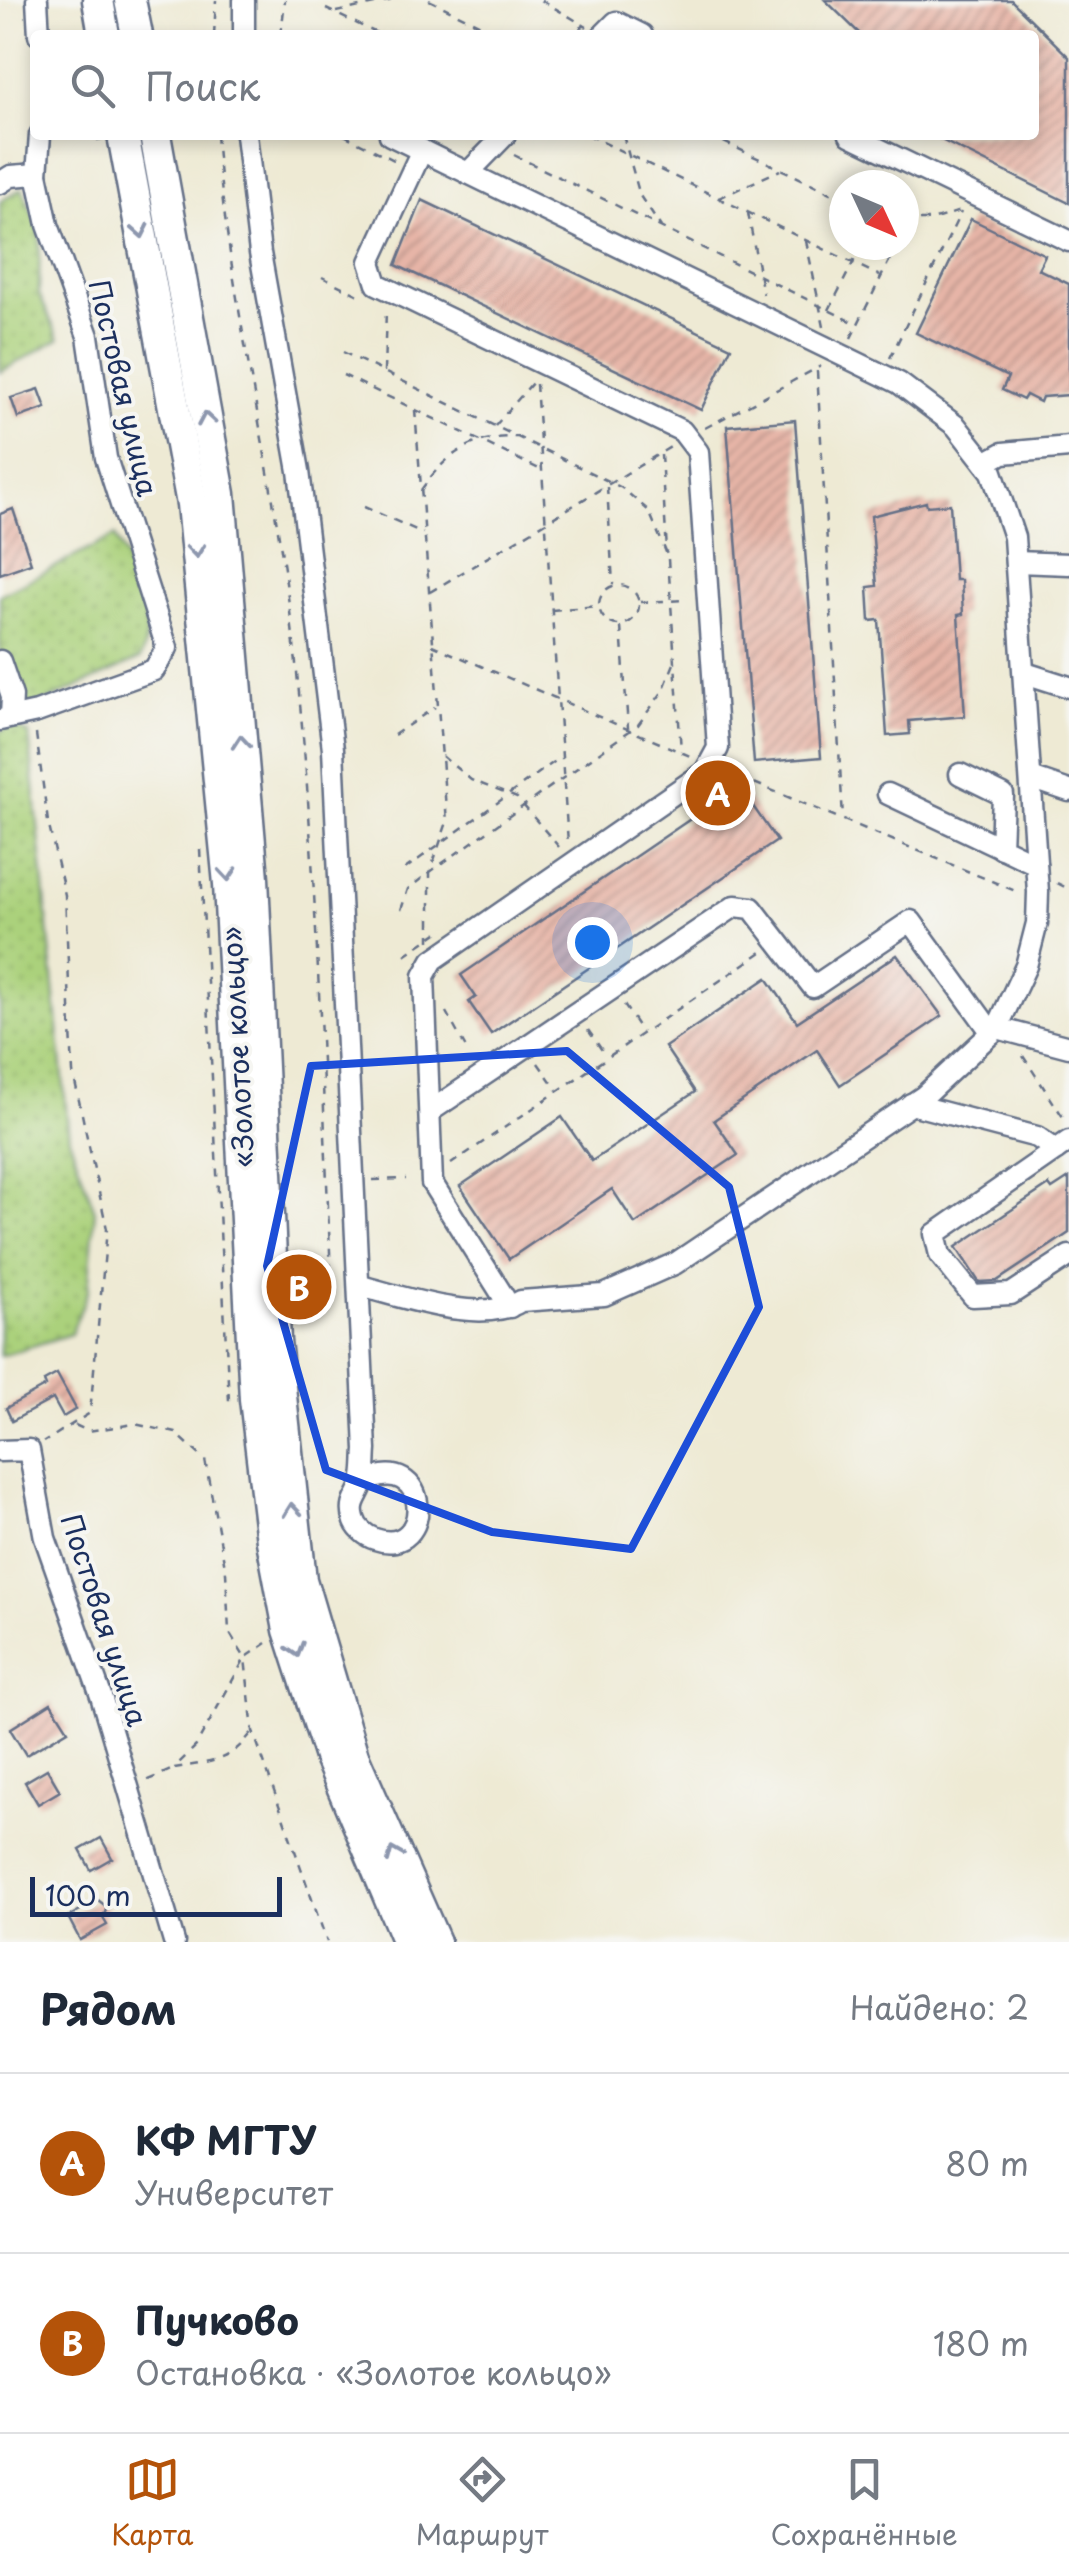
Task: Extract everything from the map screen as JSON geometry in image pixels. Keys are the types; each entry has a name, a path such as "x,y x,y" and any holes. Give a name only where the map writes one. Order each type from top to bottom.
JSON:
{"highway":[{"path":"98,0 103,30"},
{"path":"130,0 136,30"},
{"name":"«Золотое кольцо»","path":"109,140 194,523 229,884 250,1399 272,1541 289,1630 331,1760 408,1942"},
{"name":"«Золотое кольцо»","path":"156,140 220,494 253,878 275,1341 301,1580 353,1756 434,1942"}],"street":[{"path":"37,0 40,30"},
{"path":"244,0 244,30"},
{"path":"596,30 616,22 632,30"},
{"name":"Постовая улица","path":"6,718 37,712 154,670 167,648 106,458 88,336 48,225 37,174 40,140"},
{"path":"247,140 260,253 299,471 332,749 366,1450 363,1483 353,1500 354,1520 366,1536 385,1542 404,1538 417,1522 420,1502 410,1484 393,1475 366,1450"},
{"path":"360,1286 442,1306 510,1308 521,1300 604,1295 676,1262 912,1104 998,1031 1026,966 1038,900 1014,537 985,463 956,426 883,374 401,140"},
{"path":"468,173 500,140"},
{"path":"860,140 1069,241"},
{"path":"422,150 370,262 377,284 687,437 698,452 718,748 705,772 571,853 433,960 424,976 432,1183 510,1308"},
{"path":"0,183 11,176 37,174"},
{"path":"985,463 1003,453 1069,448"},
{"path":"1016,562 1069,564"},
{"path":"0,661 12,696 6,718"},
{"path":"1025,673 1069,687"},
{"path":"960,774 1003,795 1001,848"},
{"path":"1031,778 1069,791"},
{"path":"888,794 1036,864"},
{"path":"432,1110 734,906 752,908 813,987 911,921 998,1031 1069,1047"},
{"path":"912,1104 1062,1145"},
{"path":"1062,1145 954,1217 935,1234 936,1245 973,1296 1011,1294 1069,1256"},
{"path":"0,1451 29,1450"},
{"name":"Постовая улица","path":"29,1450 45,1538 128,1788 174,1942"},
{"path":"363,1483 377,1476 393,1475"}],"path":[{"path":"214,30 216,0"},
{"path":"282,30 285,0"},
{"path":"334,12 394,0"},
{"path":"429,0 490,30"},
{"path":"541,0 592,30"},
{"path":"326,8 371,30"},
{"path":"467,30 477,24"},
{"path":"216,140 222,203 294,645 315,899 331,1273"},
{"path":"354,140 398,161"},
{"path":"500,140 662,228 858,324"},
{"path":"599,140 882,276"},
{"path":"624,140 643,203 662,228"},
{"path":"720,140 829,192"},
{"path":"719,198 781,169"},
{"path":"883,374 962,210 919,220"},
{"path":"748,212 768,317"},
{"path":"806,240 829,347 817,368 843,820"},
{"path":"428,593 687,437 817,368 829,347 858,324 890,260"},
{"path":"829,310 853,262"},
{"path":"384,372 387,289"},
{"path":"344,352 609,484 649,511 668,557"},
{"path":"342,376 542,471"},
{"path":"495,426 535,379 571,853"},
{"path":"415,410 447,822 430,872 433,960"},
{"path":"421,490 447,458 478,440 518,438"},
{"path":"660,453 682,752"},
{"path":"609,484 614,586"},
{"path":"364,507 424,534"},
{"path":"614,586 630,587 640,602 634,620 621,625 601,617 599,599 614,586"},
{"path":"640,602 708,598"},
{"path":"552,610 600,606"},
{"path":"621,625 628,732"},
{"path":"432,645 628,732 1038,900"},
{"path":"401,910 408,890 430,872 628,732 654,707 675,661"},
{"path":"394,735 436,706"},
{"path":"29,1450 90,1413 98,1282 107,1229 73,1073 66,895 48,822 37,712"},
{"path":"442,756 470,780 523,805 571,853"},
{"path":"404,869 562,756"},
{"path":"200,841 228,1400 250,1399"},
{"path":"432,1177 770,947"},
{"path":"617,995 642,1033"},
{"path":"441,1004 467,1050"},
{"path":"581,1020 607,1057"},
{"path":"998,1031 1069,1126"},
{"path":"531,1054 558,1091"},
{"path":"74,1425 88,1431 136,1424 176,1433 205,1460 226,1572 229,1632 245,1658 253,1732 327,1942"},
{"path":"174,1768 196,1746 245,1658 272,1640"},
{"path":"128,1788 174,1768 238,1752 253,1732"}],"highlighted area":[{"path":"567,1051 729,1187 759,1307 631,1549 492,1532 326,1470 267,1266 311,1066"}],"green space":[{"path":"22,188 40,231 39,294 59,339 0,372 0,202"},
{"path":"115,536 145,613 145,644 140,659 29,709 0,710 0,595"},
{"path":"13,726 29,734 69,1138 95,1211 88,1291 71,1334 0,1356 0,731"}],"building":[{"path":"825,0 1011,0 1069,57 1069,203 941,140 1039,140 1039,30 856,30"},
{"path":"422,200 731,347 701,410 396,265"},
{"path":"971,219 1045,255 1038,269 1069,284 1069,395 1042,397 1040,402 1026,395 1023,400 1002,390 1008,377 916,333"},
{"path":"39,389 46,408 18,418 11,398"},
{"path":"795,420 821,757 754,763 727,426"},
{"path":"926,502 927,506 950,504 955,580 961,580 963,614 958,615 965,716 909,721 910,734 887,736 879,620 870,621 868,587 877,586 871,516"},
{"path":"13,509 31,563 0,574 0,514"},
{"path":"739,786 777,841 491,1034 469,1002 476,997 461,975"},
{"path":"897,955 942,1016 840,1085 817,1050 714,1120 738,1155 635,1224 612,1189 509,1259 460,1186 562,1117 592,1161 695,1092 665,1047 767,978 797,1022"},
{"path":"1069,1178 1069,1233 997,1281 979,1282 956,1247 1049,1185 1052,1189"},
{"path":"57,1374 76,1409 63,1417 53,1399 12,1421 6,1408 46,1386 44,1381"},
{"path":"51,1703 68,1730 26,1755 10,1729"},
{"path":"47,1769 60,1791 38,1804 25,1782"},
{"path":"101,1838 112,1858 91,1870 80,1850"},
{"path":"98,1900 107,1907 103,1918 107,1925 80,1940 68,1917"}],"place":[{"name":"КФ МГТУ","path":"718,793"},
{"name":"Пучково","path":"299,1287"}]}
